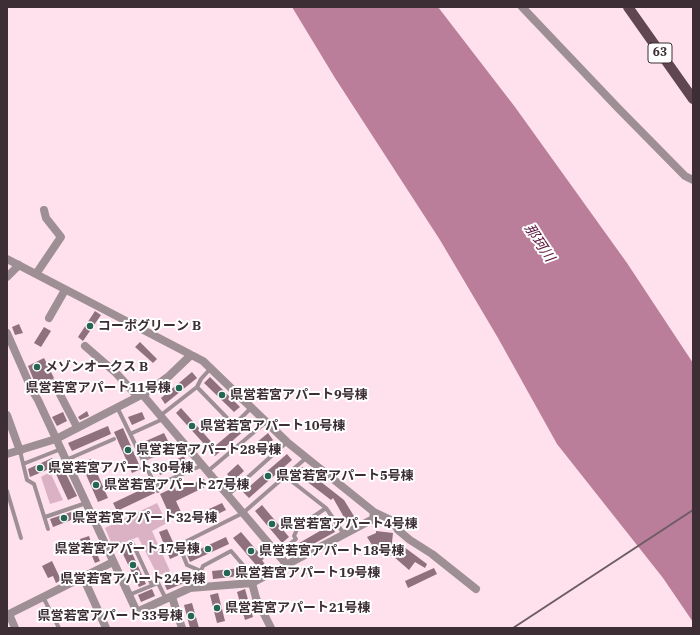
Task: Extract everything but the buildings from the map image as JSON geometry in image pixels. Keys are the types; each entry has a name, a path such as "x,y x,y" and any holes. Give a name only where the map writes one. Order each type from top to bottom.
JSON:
{"main road":[{"name":"63","path":"628,7 693,99"}],"street":[{"path":"525,8 618,108 685,176 693,180"},
{"path":"36,274 61,237 46,218 44,210"},
{"path":"7,259 203,362 287,442 306,458 374,512 393,521 398,530 410,540 432,554 476,589"},
{"path":"7,277 19,265"},
{"path":"49,318 66,290"},
{"path":"7,334 136,610 139,611 190,588 254,582 373,519 374,512"},
{"path":"85,346 140,395 162,417 287,565"},
{"path":"7,454 56,439 140,395 169,376 191,355"},
{"path":"54,382 77,428"},
{"path":"7,415 20,451"},
{"path":"15,628 8,614 113,562"},
{"path":"83,577 106,628"},
{"path":"254,582 256,598 271,628"},
{"path":"169,598 182,628"}],"lane":[{"path":"130,434 162,417 197,387 201,379 210,368"},
{"path":"197,387 232,423 236,422 252,408"},
{"path":"117,406 158,491"},
{"path":"155,486 205,468 266,422"},
{"path":"66,460 114,439"},
{"path":"143,460 183,441"},
{"path":"228,495 287,442"},
{"path":"23,464 61,449"},
{"path":"20,451 27,480 34,484 48,529"},
{"path":"201,570 187,565 181,550 183,543 243,513 306,458"},
{"path":"285,476 326,508 345,534"},
{"path":"7,491 21,538"},
{"path":"45,517 86,503"},
{"path":"277,554 296,539 294,536 298,527 326,508"},
{"path":"132,542 152,585"},
{"path":"204,587 201,570 203,566 231,551 254,582"},
{"path":"129,595 158,583 169,598"},
{"path":"42,597 59,628"}],"shaded area":[{"path":"50,472 63,500 50,504 41,477"},
{"path":"157,503 167,523 152,531 170,571 158,576 138,537 113,547 105,528"}],"water":[{"name":"那珂川","path":"292,7 438,7 515,107 627,263 693,363 693,622 663,578 557,444 498,338 440,240 335,78"}],"railway":[{"path":"513,628 693,510"}],"place":[{"name":"コーポグリーン B","path":"90,326"},
{"name":"メゾンオークス B","path":"37,367"},
{"name":"県営若宮アパート11号棟","path":"179,388"},
{"name":"県営若宮アパート9号棟","path":"222,395"},
{"name":"県営若宮アパート10号棟","path":"192,426"},
{"name":"県営若宮アパート28号棟","path":"128,450"},
{"name":"県営若宮アパート30号棟","path":"40,468"},
{"name":"県営若宮アパート5号棟","path":"268,476"},
{"name":"県営若宮アパート27号棟","path":"96,485"},
{"name":"県営若宮アパート32号棟","path":"64,518"},
{"name":"県営若宮アパート4号棟","path":"272,524"},
{"name":"県営若宮アパート17号棟","path":"208,549"},
{"name":"県営若宮アパート18号棟","path":"251,551"},
{"name":"県営若宮アパート24号棟","path":"133,565"},
{"name":"県営若宮アパート19号棟","path":"227,573"},
{"name":"県営若宮アパート21号棟","path":"217,608"},
{"name":"県営若宮アパート33号棟","path":"191,616"}]}
